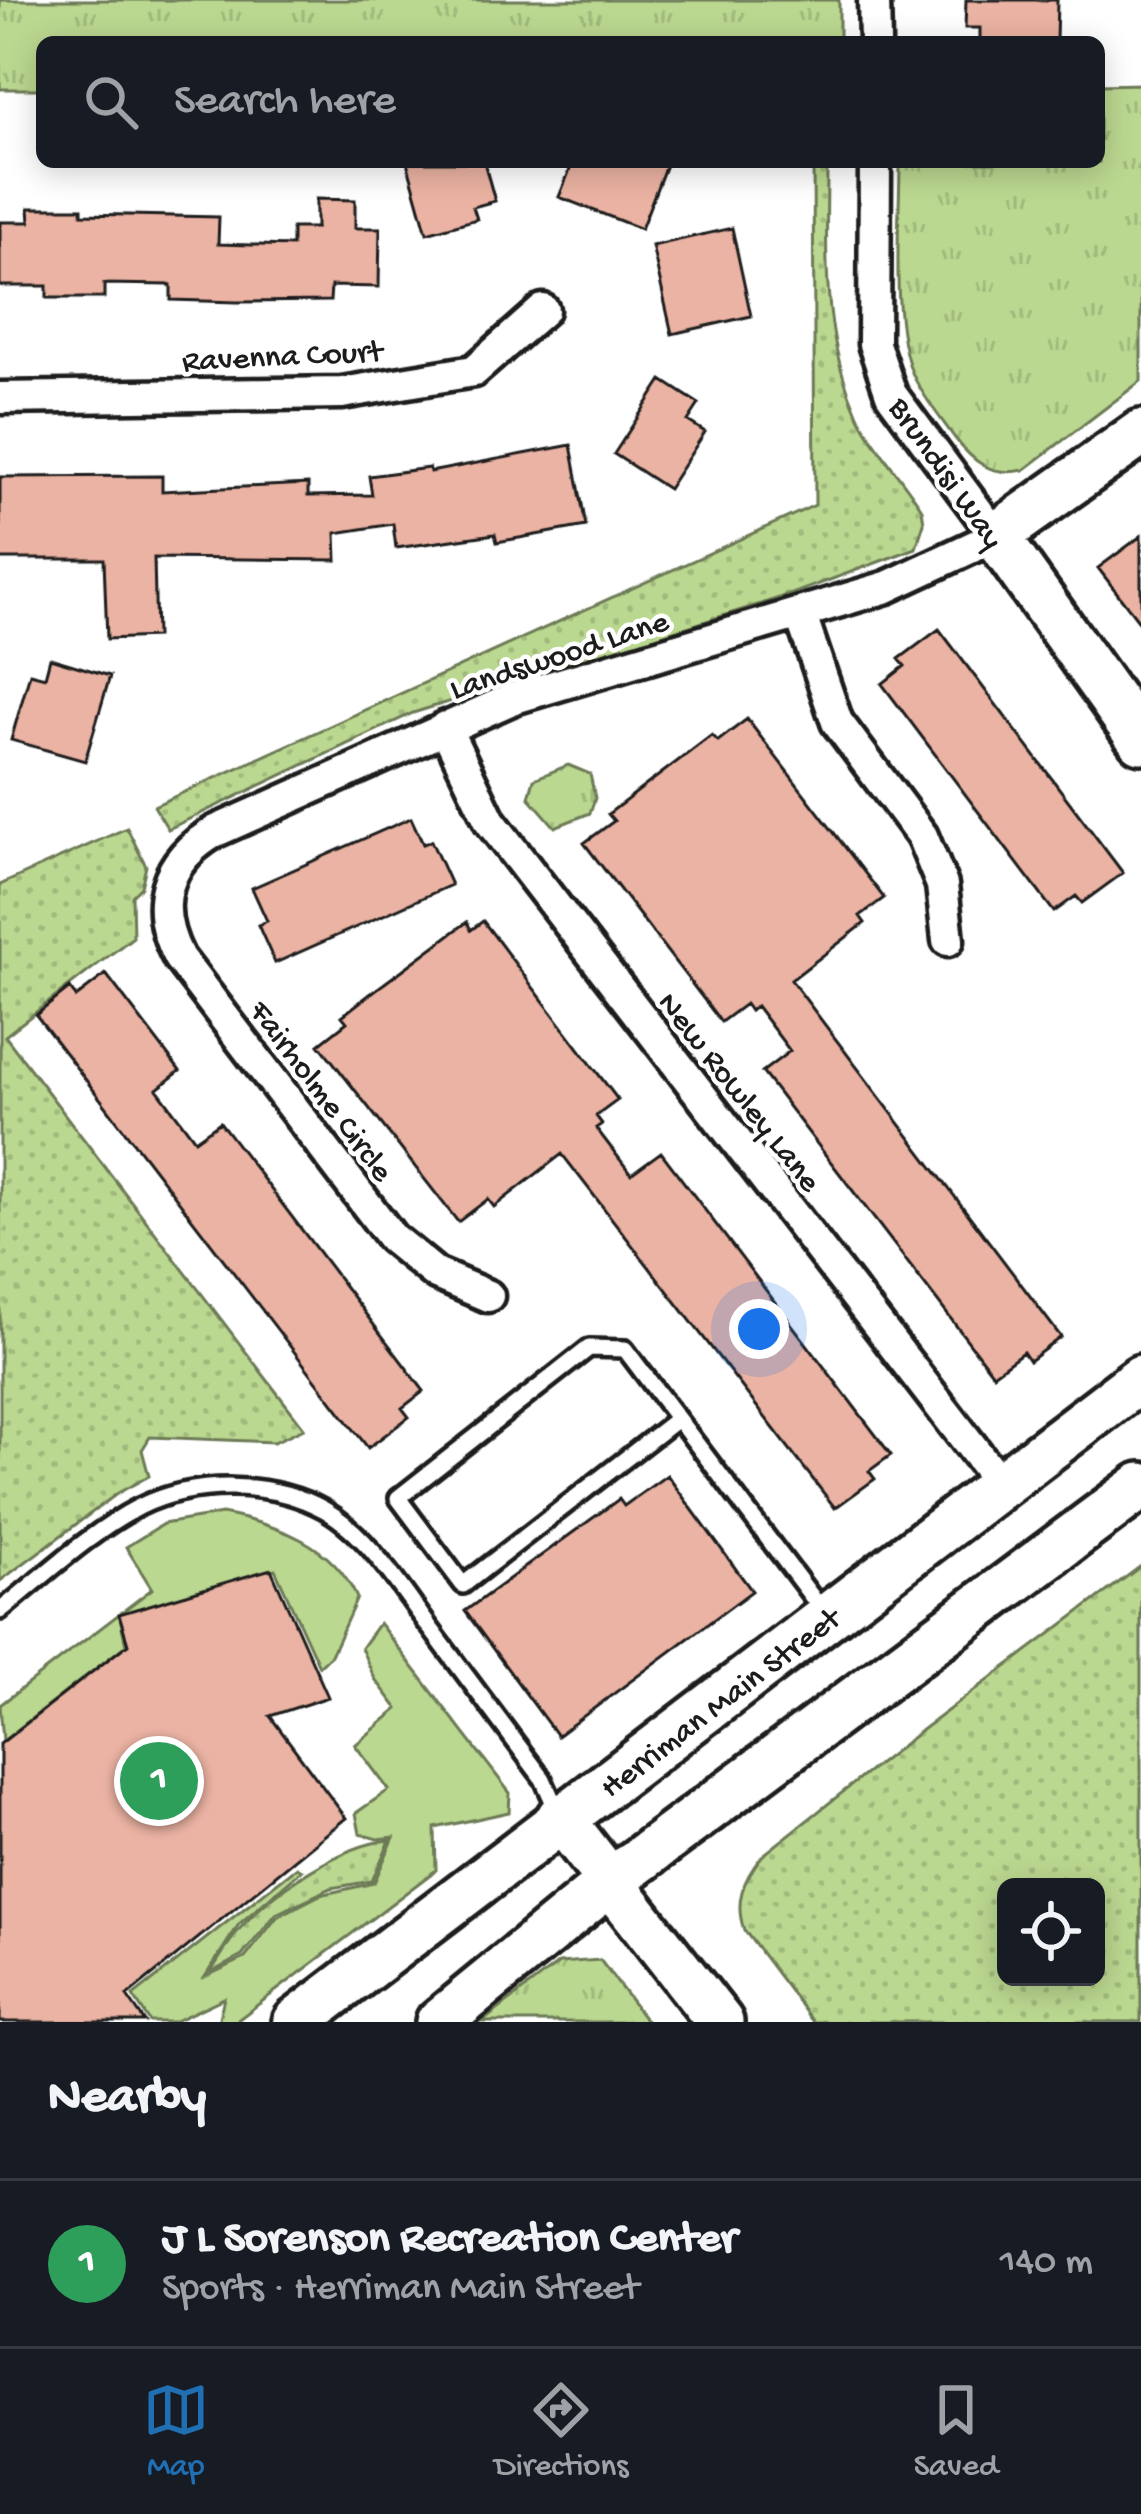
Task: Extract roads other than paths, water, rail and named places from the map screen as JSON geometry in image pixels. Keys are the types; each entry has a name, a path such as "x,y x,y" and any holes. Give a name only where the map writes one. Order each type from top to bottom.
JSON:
{"main road":[{"path":"996,536 1141,433"},
{"name":"Brundisi Way","path":"996,536 1141,740"},
{"name":"Herriman Main Street","path":"296,2022 1141,1378"},
{"path":"439,2022 610,1882 1141,1486"},
{"path":"560,1817 719,2022"}],"street":[{"path":"874,0 875,36"},
{"name":"Brundisi Way","path":"875,168 874,344 891,394 996,536"},
{"name":"Ravenna Court","path":"0,398 342,393 474,371 543,310"},
{"name":"Landswood Lane","path":"169,880 183,853 216,831 514,698 887,587 996,536"},
{"path":"800,613 837,722 922,836 942,885 949,940"},
{"name":"New Rowley Lane","path":"445,728 490,820 1001,1485"},
{"name":"Fairholme Circle","path":"169,880 166,925 179,958 392,1238 436,1274 488,1296"}],"lane":[{"path":"677,1419 463,1585 398,1498 589,1348 625,1349 826,1617"},
{"path":"0,1611 108,1527 167,1495 247,1488 290,1497 327,1511 367,1548 543,1779 560,1817"}],"place":[{"name":"J L Sorenson Recreation Center","path":"159,1781"}]}
